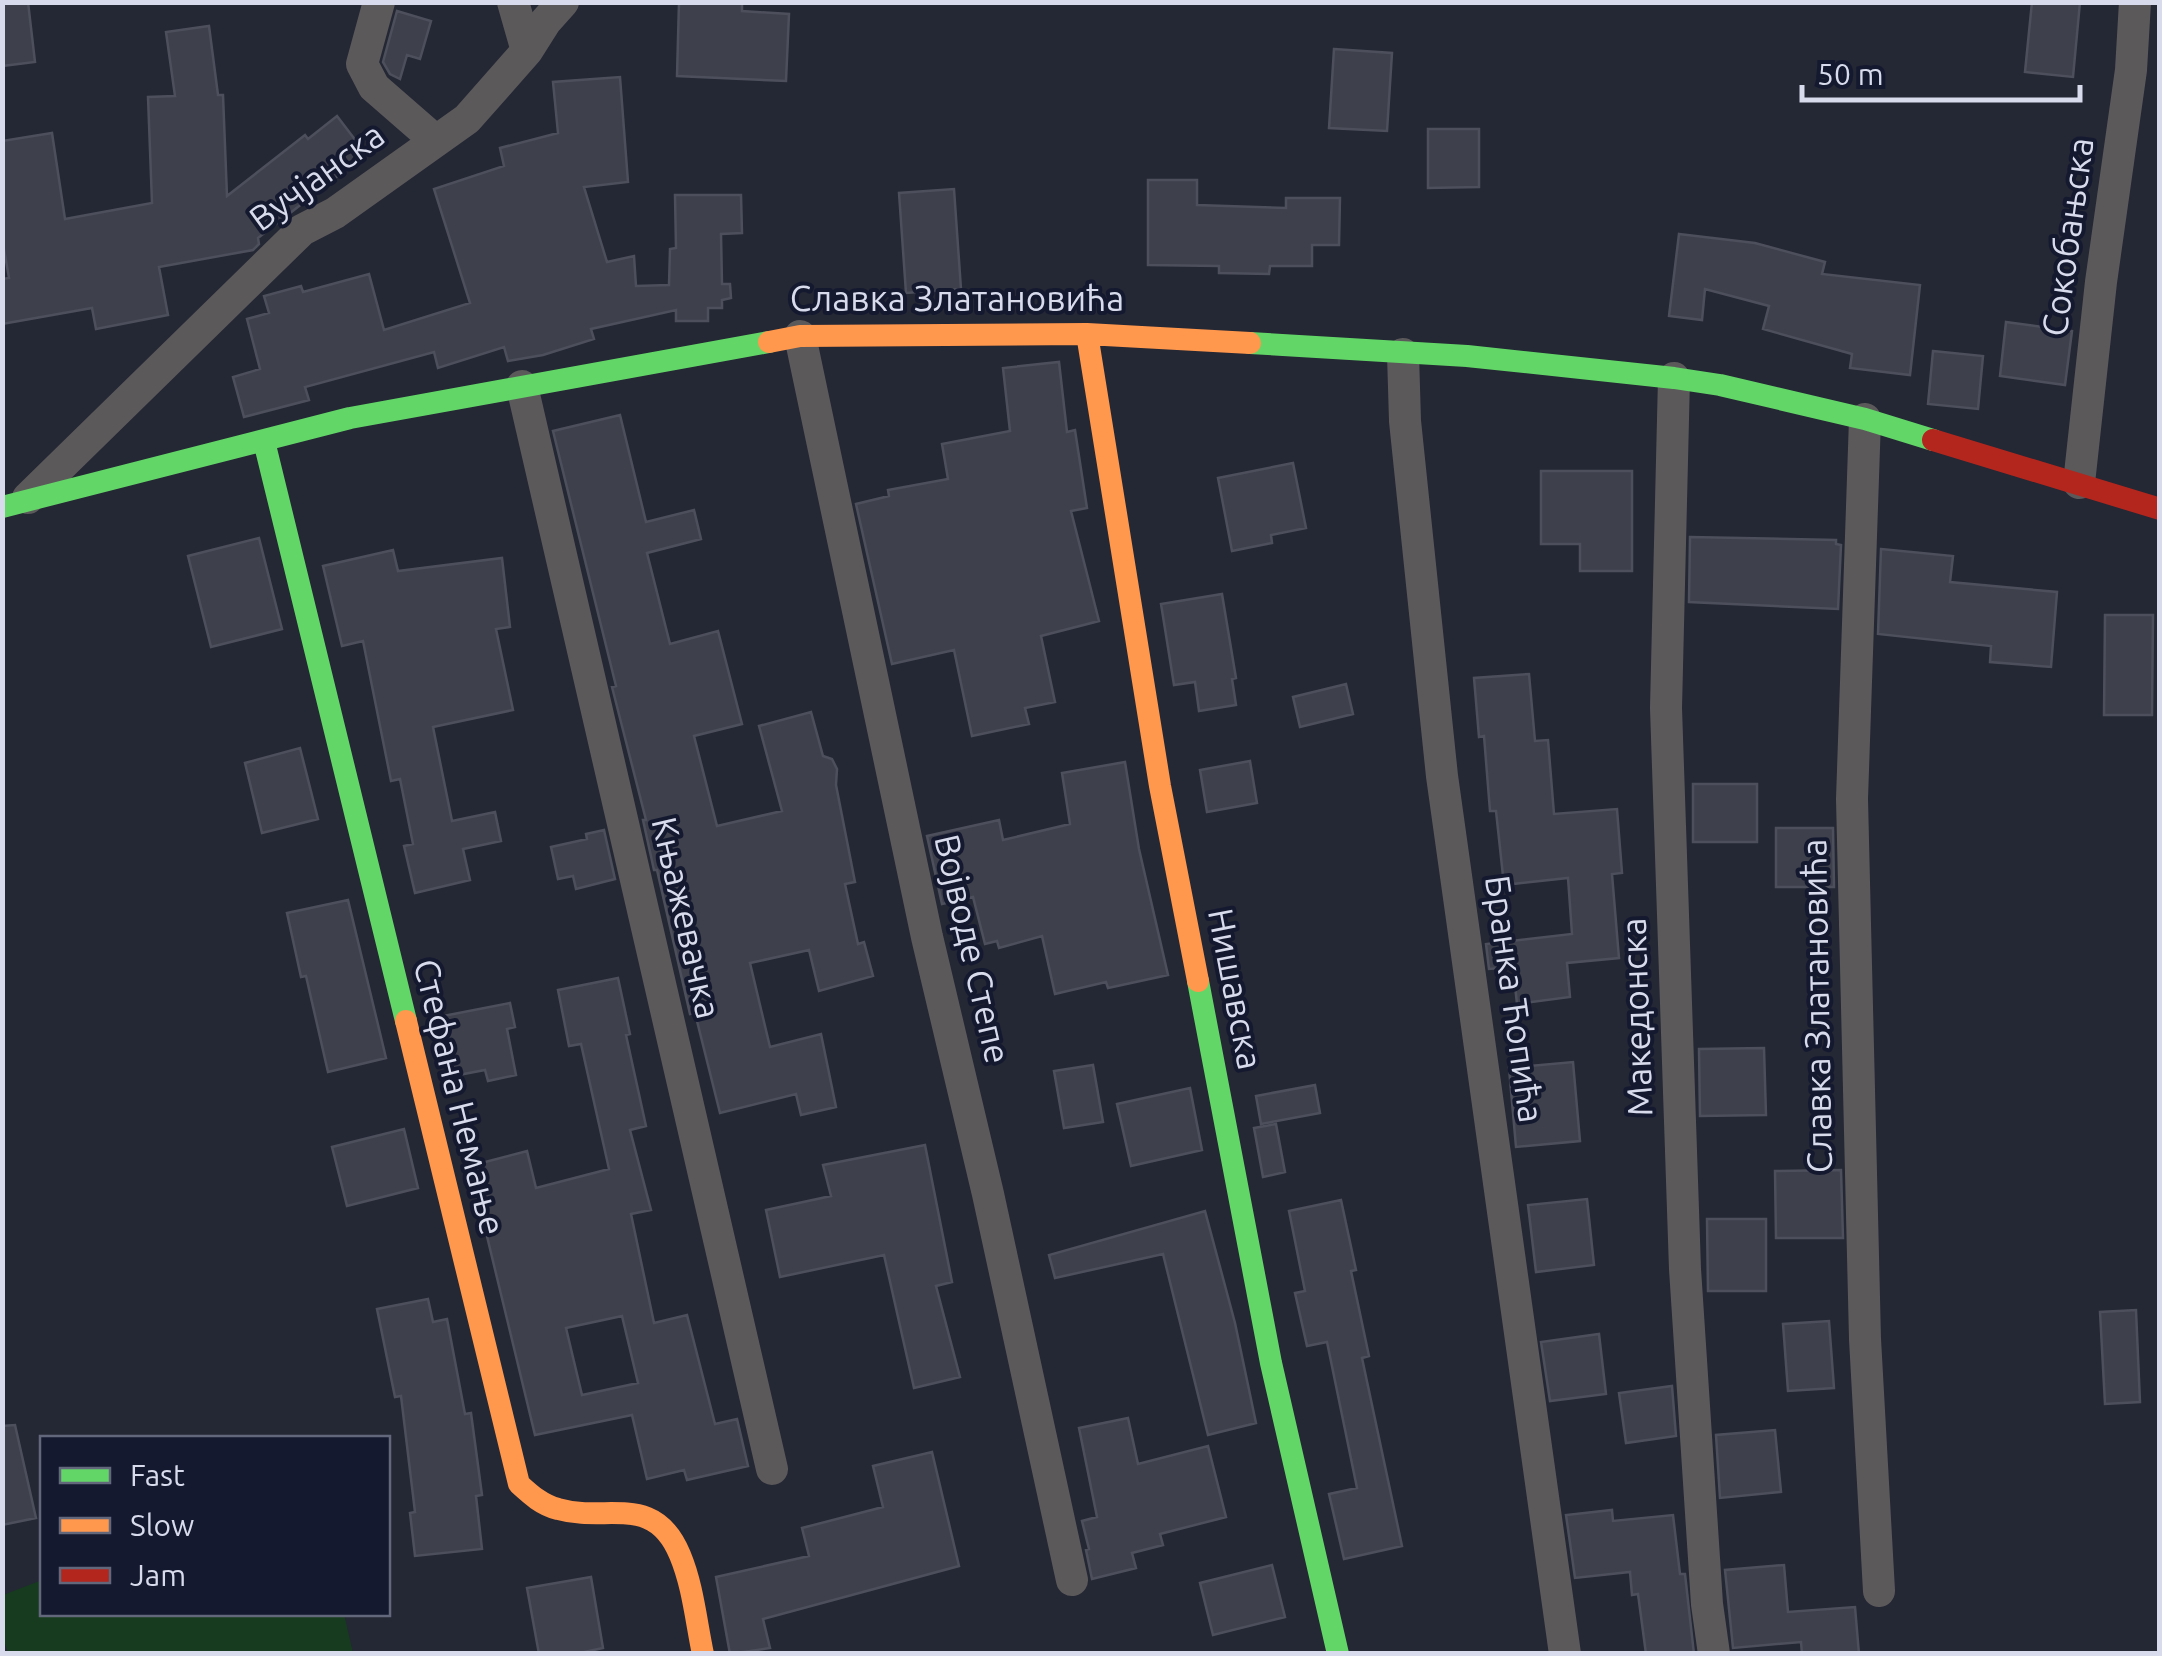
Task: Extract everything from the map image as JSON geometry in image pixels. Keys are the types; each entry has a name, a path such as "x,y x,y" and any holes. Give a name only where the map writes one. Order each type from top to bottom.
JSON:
{"street":[{"path":"379,2 362,64 374,87 436,141"},
{"path":"513,2 527,51"},
{"name":"Вучјанска","path":"15,503 302,230 335,213 468,119 527,51 562,2"},
{"name":"Сокобањска","path":"2079,483 2101,282 2132,70 2136,2"},
{"name":"Славка Златановића","path":"15,503 350,418 800,336 1088,334 1467,356 1720,385 1865,419 2160,509"},
{"name":"Нишавска","path":"1088,334 1160,786 1271,1363 1338,1654"},
{"name":"Војводе Степе","path":"800,336 927,936 1072,1580"},
{"name":"Бранка Ћопића","path":"1403,354 1405,421 1442,776 1565,1654"},
{"name":"Македонска","path":"1674,378 1666,708 1685,1269 1707,1604 1714,1654"},
{"name":"Књажевачка","path":"522,386 772,1469"},
{"name":"Славка Златановића","path":"1865,419 1852,799 1865,1339 1879,1591"},
{"name":"Стефана Немање","path":"264,442 515,1473 532,1500 546,1508 561,1512 634,1512 662,1525 682,1562 704,1654"}],"green space":[{"path":"40,1581 40,1616 344,1616 353,1653 8,1653 3,1638 3,1595"}],"building":[{"path":"2,2 28,2 35,62 2,66"},
{"path":"679,2 742,2 742,11 789,14 786,81 677,76"},
{"path":"2032,2 2080,2 2073,77 2025,72"},
{"path":"397,11 431,21 420,59 407,55 400,79 390,74 383,62"},
{"path":"209,26 218,95 223,95 227,196 305,135 308,139 337,116 366,154 258,238 259,244 253,250 159,267 168,315 96,329 92,308 2,324 2,279 9,278 2,238 2,141 52,133 65,219 152,203 148,97 175,96 166,32"},
{"path":"1334,49 1392,53 1387,131 1329,128"},
{"path":"620,77 628,182 584,187 607,262 634,256 636,286 669,285 670,249 676,248 675,195 741,195 742,233 721,234 722,284 730,284 731,298 722,300 722,308 708,308 708,321 676,321 676,310 591,329 594,339 508,361 504,347 438,368 434,352 305,387 309,400 244,417 233,377 260,369 247,319 269,313 264,296 301,286 303,292 369,274 384,330 470,303 434,189 504,166 500,148 558,133 553,82"},
{"path":"1428,129 1479,129 1479,187 1428,188"},
{"path":"1148,180 1197,180 1197,205 1286,208 1286,198 1340,198 1339,245 1312,245 1312,266 1270,266 1269,274 1219,273 1219,266 1148,265"},
{"path":"954,189 961,289 906,293 899,193"},
{"path":"1679,234 1755,243 1825,262 1822,274 1920,285 1910,375 1850,368 1852,354 1763,329 1769,306 1705,289 1702,320 1669,316"},
{"path":"2006,322 2072,331 2065,385 2000,376"},
{"path":"1933,351 1983,356 1978,409 1928,404"},
{"path":"1059,362 1067,432 1075,430 1087,508 1071,511 1099,621 1041,636 1055,702 1025,708 1029,724 972,736 954,650 892,664 856,504 889,496 888,490 948,479 942,444 1010,431 1003,368"},
{"path":"620,415 646,522 694,510 701,539 647,553 670,644 718,631 742,724 694,736 717,826 782,811 759,726 811,712 823,756 832,759 837,769 836,785 855,882 845,884 858,944 864,942 873,976 819,991 809,950 750,963 770,1047 821,1034 836,1107 801,1115 796,1094 720,1113 695,1013 690,1014 654,870 646,820 612,687 616,686 553,431"},
{"path":"1293,463 1306,528 1271,535 1272,543 1232,551 1218,478"},
{"path":"1541,471 1632,471 1632,571 1580,571 1580,544 1541,544"},
{"path":"1690,537 1836,540 1841,545 1838,609 1689,602"},
{"path":"259,538 282,629 211,647 188,556"},
{"path":"1881,549 1953,556 1950,582 2057,592 2051,667 1990,662 1991,646 1878,634"},
{"path":"393,550 398,571 502,558 510,627 496,629 513,710 433,727 452,821 495,812 501,841 463,849 470,880 415,893 404,846 413,844 400,779 391,781 363,641 342,646 323,566"},
{"path":"1222,594 1236,678 1232,679 1236,705 1199,711 1195,682 1174,685 1161,604"},
{"path":"2105,615 2153,615 2152,715 2104,715"},
{"path":"1529,674 1535,741 1548,740 1554,814 1617,809 1622,873 1612,874 1619,958 1567,963 1570,997 1517,1004 1513,967 1489,969 1486,944 1572,934 1568,878 1504,885 1496,811 1490,811 1484,736 1479,737 1474,678"},
{"path":"1346,684 1353,714 1300,727 1293,697"},
{"path":"300,748 318,819 262,833 245,763"},
{"path":"1250,761 1257,803 1207,812 1200,770"},
{"path":"1125,762 1139,849 1168,975 1108,988 1106,982 1055,994 1042,936 999,948 997,941 985,944 973,897 942,904 927,836 999,820 1003,840 1070,824 1062,773"},
{"path":"1693,784 1757,784 1757,842 1693,842"},
{"path":"1776,828 1833,828 1834,887 1776,887"},
{"path":"604,830 615,879 576,889 573,876 558,879 551,847 587,839 586,834"},
{"path":"348,900 386,1058 328,1072 287,913"},
{"path":"618,978 646,1126 630,1130 651,1210 631,1214 654,1323 687,1315 715,1424 737,1419 748,1466 687,1480 684,1470 647,1479 632,1415 535,1435 470,1166 527,1151 536,1188 609,1169 581,1044 569,1046 558,990","holes":["622,1316 638,1383 582,1395 566,1328"]},
{"path":"510,1003 515,1027 507,1029 516,1075 488,1081 485,1070 448,1077 433,1018"},
{"path":"1764,1048 1766,1115 1700,1116 1699,1049"},
{"path":"1573,1062 1580,1141 1516,1147 1509,1068"},
{"path":"1093,1065 1103,1122 1064,1128 1054,1071"},
{"path":"1315,1085 1320,1113 1261,1124 1256,1096"},
{"path":"1190,1088 1202,1150 1131,1166 1117,1104"},
{"path":"1276,1124 1285,1172 1263,1177 1254,1128"},
{"path":"404,1129 418,1188 347,1206 332,1147"},
{"path":"925,1145 952,1282 936,1286 960,1377 914,1388 884,1255 780,1277 766,1210 831,1196 823,1165"},
{"path":"1841,1170 1843,1238 1776,1238 1775,1171"},
{"path":"1587,1199 1594,1265 1536,1272 1528,1205"},
{"path":"1341,1200 1369,1356 1362,1358 1402,1546 1344,1559 1329,1494 1357,1488 1327,1342 1307,1346 1295,1293 1305,1291 1289,1211"},
{"path":"1205,1211 1256,1423 1208,1435 1163,1254 1055,1278 1049,1255"},
{"path":"1707,1219 1766,1219 1766,1291 1708,1291"},
{"path":"428,1299 433,1322 447,1319 465,1414 471,1413 482,1495 476,1496 482,1549 415,1556 410,1513 415,1512 401,1396 395,1397 377,1309"},
{"path":"2136,1310 2140,1402 2105,1404 2100,1312"},
{"path":"1829,1321 1834,1388 1788,1391 1783,1324"},
{"path":"1599,1334 1606,1394 1550,1401 1541,1342"},
{"path":"1672,1386 1676,1436 1626,1443 1619,1393"},
{"path":"1128,1418 1138,1464 1208,1446 1226,1517 1160,1534 1163,1545 1132,1553 1136,1568 1092,1579 1082,1521 1097,1517 1079,1428"},
{"path":"15,1425 36,1518 2,1525 2,1426"},
{"path":"1775,1430 1781,1492 1720,1498 1716,1435"},
{"path":"932,1452 959,1566 763,1619 770,1648 730,1654 716,1577 809,1556 802,1528 883,1507 873,1466"},
{"path":"1612,1510 1613,1521 1673,1515 1680,1574 1685,1574 1694,1654 1646,1654 1638,1594 1632,1595 1630,1572 1575,1578 1566,1515"},
{"path":"1272,1565 1285,1617 1213,1635 1200,1583"},
{"path":"1784,1565 1788,1612 1855,1607 1859,1654 1802,1654 1801,1642 1733,1648 1725,1570"},
{"path":"591,1577 603,1648 575,1654 539,1654 527,1588"}],"traffic: fast":[{"path":"2,507 350,418 769,342"},
{"path":"1250,343 1467,356 1674,378 1865,419 1933,440"},
{"path":"264,441 406,1021"},
{"path":"1198,981 1271,1363 1338,1654"}],"traffic: slow":[{"path":"1087,334 1160,786 1198,981"},
{"path":"769,342 800,336 1087,334 1250,343"},
{"path":"406,1021 519,1484 532,1496 558,1509 643,1516 657,1523 680,1555 703,1654"}],"traffic: jam":[{"path":"1933,440 2160,509"}]}
